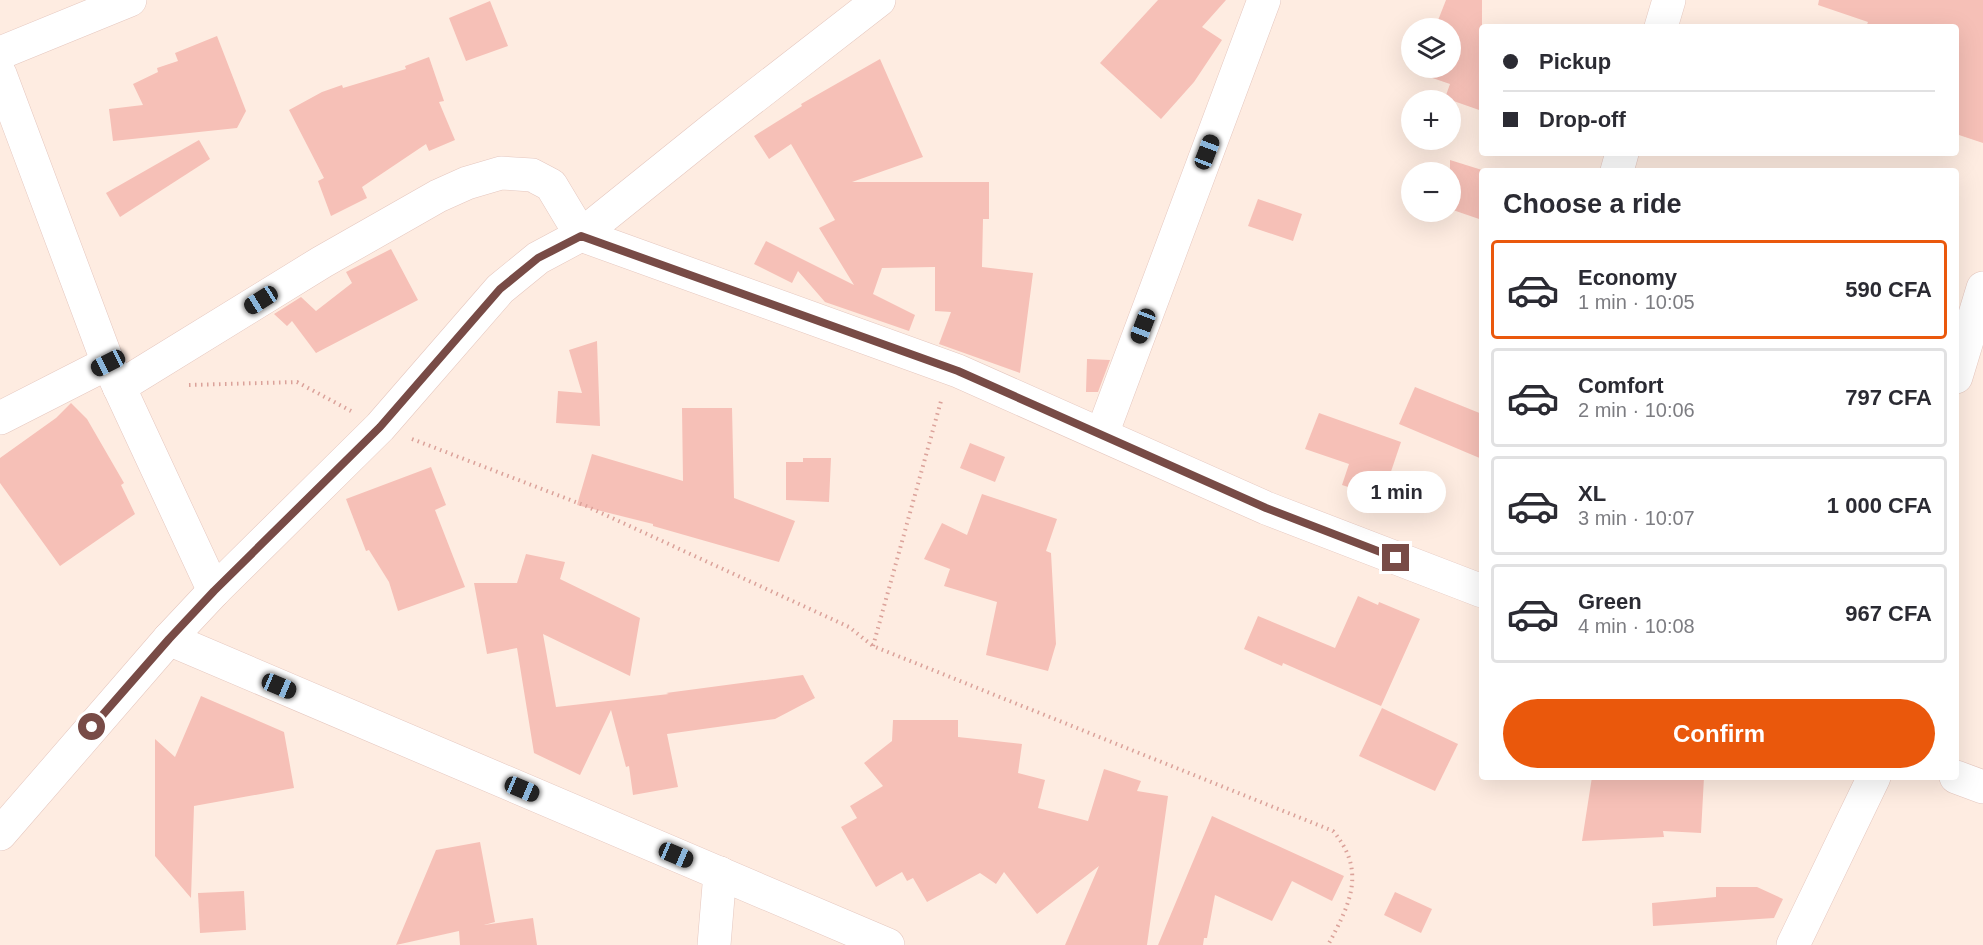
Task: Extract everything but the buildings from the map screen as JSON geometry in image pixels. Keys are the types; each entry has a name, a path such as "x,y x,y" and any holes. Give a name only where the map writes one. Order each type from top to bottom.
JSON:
{"street":[{"path":"0,53 130,0"},
{"path":"0,834 169,639 214,591 380,427 500,289 538,258 581,236 714,128 879,0"},
{"path":"1102,434 1264,0"},
{"path":"1661,24 1669,0"},
{"path":"0,74 114,375 214,591"},
{"path":"0,418 114,375 438,196 467,183 501,173 532,175 551,185 581,236 958,371 1266,508 1479,590"},
{"path":"1959,367 1983,288"},
{"path":"169,639 888,945"},
{"path":"1959,778 1983,787"},
{"path":"1793,945 1873,780"},
{"path":"714,945 720,873"}],"path":[{"path":"873,645 943,394 958,371"},
{"path":"178,385 297,382 380,427 586,506 849,627 873,645 1333,831 1343,843 1349,856 1353,887 1349,902 1328,945"}],"route":[{"path":"92,727 214,591 380,427 500,289 538,258 581,236 958,371 1266,508 1396,558"}]}
